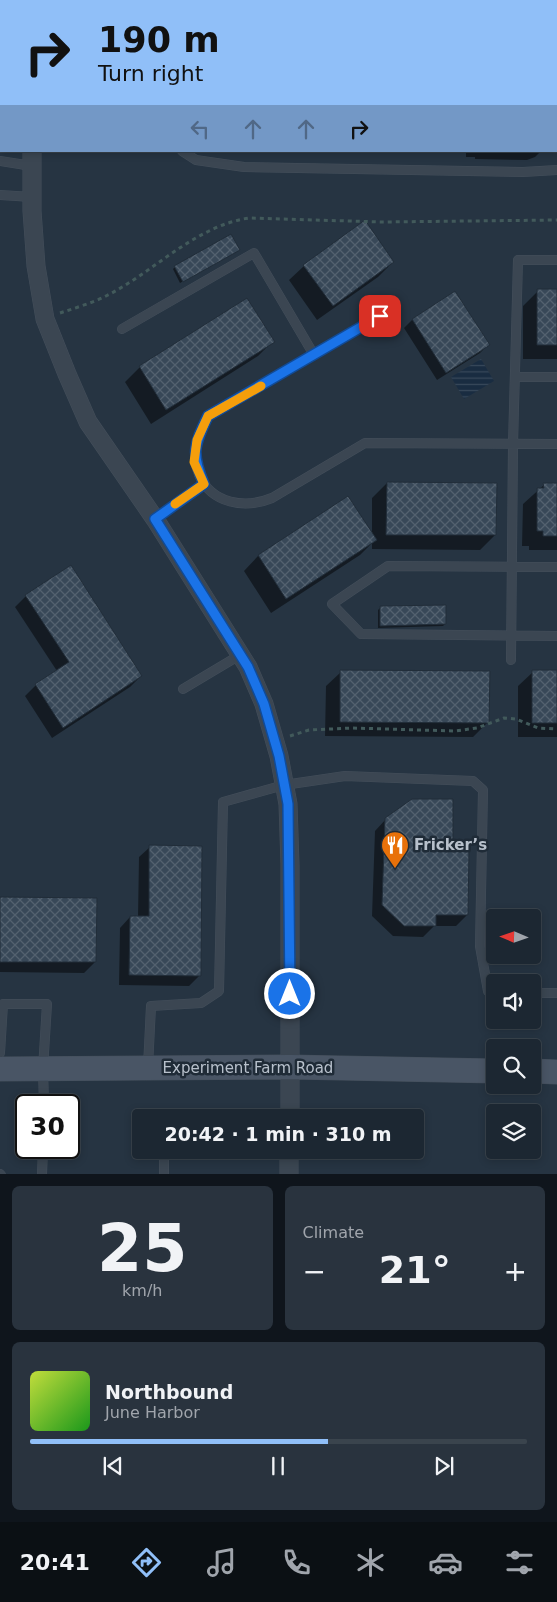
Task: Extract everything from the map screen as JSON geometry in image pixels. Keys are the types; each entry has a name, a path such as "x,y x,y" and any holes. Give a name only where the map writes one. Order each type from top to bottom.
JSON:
{"street":[{"path":"32,158 36,266 45,319 88,422 155,519 240,655 264,704 275,740 288,804 290,865 290,1109"},
{"name":"Experiment Farm Road","path":"0,1069 290,1067 486,1071"},
{"path":"541,1071 557,1072"},
{"path":"289,1174 290,1159"}],"lane":[{"path":"184,152 196,160 244,167 523,172 557,170"},
{"path":"0,161 32,158"},
{"path":"0,195 32,197"},
{"path":"122,329 254,253 314,355"},
{"path":"511,660 513,444 518,260 557,260"},
{"path":"380,316 208,416 197,440 194,462 204,484 217,496 224,499 238,504 256,504 272,498 365,443 557,444"},
{"path":"515,377 557,377"},
{"path":"155,519 204,484"},
{"path":"557,567 388,566 332,604 361,634 557,636"},
{"path":"182,689 240,655"},
{"path":"148,1068 151,1006 201,1003 219,991 223,802 284,784 357,776 473,781 483,790 480,946 486,980"},
{"path":"541,993 557,993"},
{"path":"0,1052 3,1004 47,1004 43,1069 44,1094"},
{"path":"42,1174 43,1159"},
{"path":"164,1159 164,1174"}],"path":[{"path":"45,319 106,296 178,250 230,220 249,218 381,222 557,220"},
{"path":"275,740 318,729 470,729 504,718 516,719 538,728 557,729"}],"water":[{"path":"481,359 494,381 464,399 451,377"}],"building":[{"path":"365,220 394,262 333,306 303,265"},
{"path":"231,234 240,250 183,282 174,266"},
{"path":"537,289 557,289 557,345 537,345"},
{"path":"455,291 490,345 446,373 412,319"},
{"path":"247,298 275,342 166,410 139,366"},
{"path":"387,482 497,483 496,535 386,535"},
{"path":"543,483 557,483 557,536 543,536 543,531 537,531 537,488 544,488"},
{"path":"348,496 377,540 286,599 258,555"},
{"path":"71,565 142,676 63,728 35,684 69,662 25,595"},
{"path":"446,605 446,624 380,626 380,606"},
{"path":"340,670 490,671 489,723 340,722"},
{"path":"532,670 557,670 557,723 532,723"},
{"path":"412,799 453,799 453,851 469,851 468,915 436,915 436,926 404,926 382,905 385,818"},
{"path":"149,845 202,846 201,976 129,975 130,916 149,916"},
{"path":"0,897 97,898 96,962 0,962"}],"slow traffic":[{"path":"175,504 204,484 194,462 197,440 208,416 261,386"}],"place":[{"name":"Fricker’s","path":"395,869"}],"route":[{"path":"290,994 288,804 279,756 264,704 248,667 155,519 204,484 194,462 197,440 208,416 380,316"}]}
